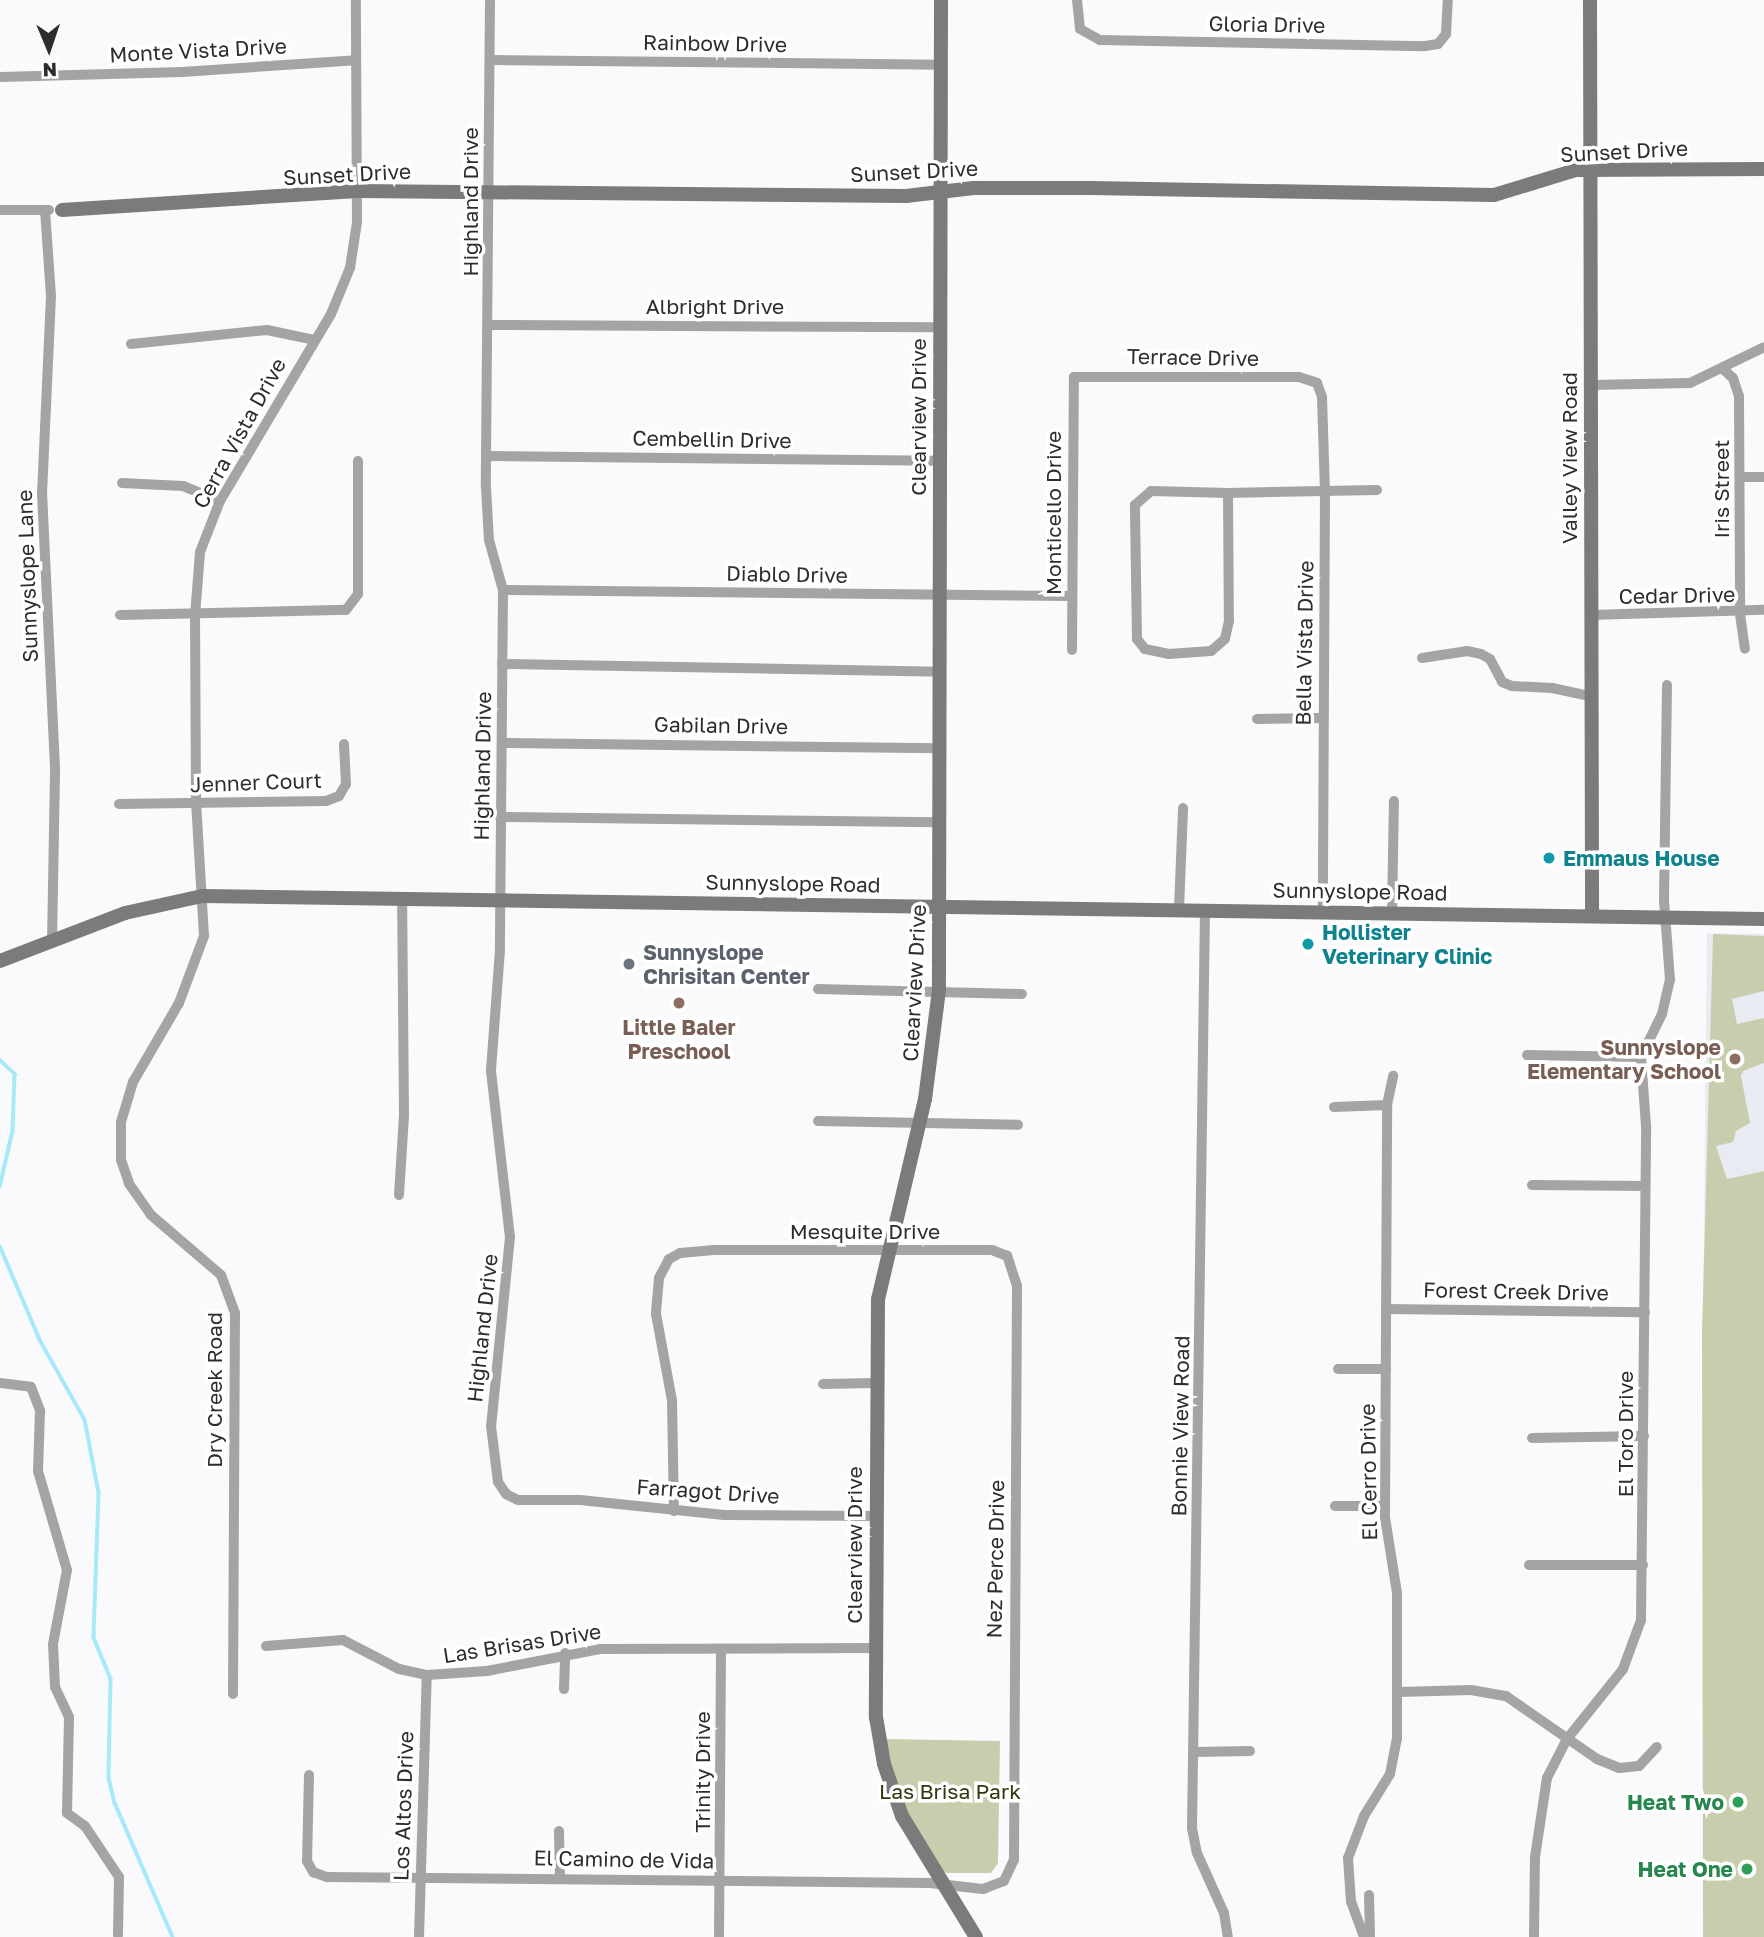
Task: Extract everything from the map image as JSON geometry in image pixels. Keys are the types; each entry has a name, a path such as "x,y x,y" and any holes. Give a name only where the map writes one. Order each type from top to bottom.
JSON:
{"street":[{"name":"Cerra Vista Drive","path":"202,896 195,803 195,616 200,552 220,502 325,321 350,268 357,191 356,0"},
{"name":"Highland Drive","path":"489,0 490,326 486,456 488,530 503,590 501,900 491,1071 508,1210 510,1266 491,1442 500,1488 510,1497 538,1500"},
{"name":"Clearview Drive","path":"941,0 938,191 939,990 933,1055 920,1122 887,1250 878,1299 875,1383 876,1717 884,1764 912,1837 976,1937"},
{"name":"Gloria Drive","path":"1077,0 1080,29 1100,40 1425,46 1438,44 1446,34 1448,0"},
{"name":"Valley View Road","path":"1591,0 1589,170 1592,915"},
{"name":"Monte Vista Drive","path":"0,76 182,72 356,60"},
{"name":"Rainbow Drive","path":"490,60 941,65"},
{"name":"Sunset Drive","path":"0,210 53,210 357,191 906,196 938,191 1091,188 1494,195 1542,178 1589,170 1764,169"},
{"name":"Sunnyslope Lane","path":"52,942 55,772 42,492 53,210"},
{"path":"325,321 337,326"},
{"name":"Albright Drive","path":"490,326 940,327"},
{"path":"131,344 267,330 314,340"},
{"path":"1590,385 1690,383 1723,369 1744,353 1764,347"},
{"name":"Iris Street","path":"1723,369 1733,378 1739,396 1740,614 1745,649"},
{"name":"Terrace Drive","path":"1074,377 1313,380"},
{"name":"Monticello Drive","path":"1072,650 1074,377"},
{"name":"Bella Vista Drive","path":"1313,380 1322,397 1325,492 1323,910"},
{"name":"Cembellin Drive","path":"486,456 938,461"},
{"path":"120,615 339,612 351,607 359,583 358,461"},
{"path":"1740,477 1764,477"},
{"path":"122,483 183,486 220,502"},
{"path":"1228,493 1229,621 1225,639 1203,654 1145,649 1137,639 1134,518 1138,498 1151,491 1228,493 1377,490"},
{"name":"Diablo Drive","path":"503,590 1071,596"},
{"name":"Cedar Drive","path":"1591,615 1740,614 1764,610"},
{"path":"1422,658 1467,651 1481,654 1490,659 1502,682 1512,686 1552,688 1591,696"},
{"path":"502,664 940,672"},
{"name":"El Toro Drive","path":"1534,1937 1542,1797 1554,1761 1567,1740 1616,1680 1633,1650 1641,1620 1645,1186 1641,1057 1668,998 1667,685"},
{"path":"1257,719 1323,718"},
{"name":"Gabilan Drive","path":"502,743 940,748"},
{"name":"Jenner Court","path":"120,804 332,799 342,792 347,779 344,744"},
{"path":"1392,912 1394,801"},
{"path":"1178,909 1183,808"},
{"path":"500,817 939,822"},
{"name":"Sunnyslope Road","path":"0,961 155,904 202,896 1592,915 1666,913 1764,919"},
{"name":"Dry Creek Road","path":"202,896 204,936 197,962 125,1100 120,1139 123,1170 137,1197 221,1275 235,1313 233,1694"},
{"path":"399,1195 404,1115 402,899"},
{"name":"Bonnie View Road","path":"1205,909 1192,1828 1198,1853 1224,1913 1228,1937"},
{"path":"818,989 1021,994"},
{"path":"1527,1055 1641,1057"},
{"name":"El Cerro Drive","path":"1364,1937 1351,1902 1348,1858 1364,1816 1394,1763 1398,1692 1397,1593 1385,1506 1387,1105 1393,1076"},
{"path":"1334,1107 1387,1105"},
{"path":"818,1121 1018,1125"},
{"path":"1532,1185 1645,1186"},
{"name":"Mesquite Drive","path":"674,1511 672,1400 656,1294 669,1259 680,1253 714,1250 992,1250 1012,1263"},
{"name":"Nez Perce Drive","path":"1012,1263 1017,1286 1014,1857"},
{"name":"Forest Creek Drive","path":"1387,1309 1645,1312"},
{"path":"1338,1369 1386,1368"},
{"path":"0,1382 32,1387 40,1411 38,1471 67,1570 52,1644 55,1687 68,1717 67,1813 85,1826 119,1877 118,1936"},
{"path":"823,1384 875,1383"},
{"path":"1532,1438 1644,1436"},
{"name":"Farragot Drive","path":"538,1500 590,1501 674,1511 875,1517"},
{"path":"1335,1506 1385,1506"},
{"path":"1530,1565 1643,1565"},
{"name":"Las Brisas Drive","path":"267,1646 343,1640 399,1669 427,1675 487,1671 565,1653 876,1648"},
{"name":"Trinity Drive","path":"719,1937 722,1880 721,1649"},
{"path":"565,1653 565,1689"},
{"name":"Los Altos Drive","path":"419,1937 427,1675"},
{"path":"1398,1692 1495,1693 1516,1702 1567,1740 1619,1768 1639,1766 1657,1747"},
{"path":"1195,1752 1250,1751"},
{"name":"El Camino de Vida","path":"309,1775 307,1856 313,1872 327,1877 559,1877 941,1884 983,1889 997,1886 1011,1871 1014,1857"},
{"path":"559,1831 559,1877"},
{"path":"1369,1895 1370,1937"}],"shaded area":[{"name":"Sunnyslope Elementary School","path":"1707,933 1764,934 1764,1332 1703,1332"}],"green space":[{"path":"1713,934 1764,936 1764,991 1732,999 1737,1024 1764,1018 1764,1063 1743,1071 1741,1076 1750,1123 1736,1131 1733,1142 1716,1146 1727,1179 1764,1171 1764,1937 1703,1937 1702,1332"},
{"name":"Las Brisa Park","path":"886,1739 1000,1741 998,1863 991,1873 946,1873 939,1867 911,1822 889,1768"}],"waterway":[{"path":"0,1060 15,1074 13,1131 0,1187"},
{"path":"0,1246 40,1340 85,1420 99,1493 94,1638 111,1679 109,1778 115,1803 173,1937"}],"place":[{"name":"Emmaus House","path":"1549,858"},
{"name":"Hollister Veterinary Clinic","path":"1308,944"},
{"name":"Sunnyslope Chrisitan Center","path":"629,964"},
{"name":"Little Baler Preschool","path":"679,1003"},
{"name":"Sunnyslope Elementary School","path":"1735,1059"},
{"name":"Heat Two","path":"1738,1802"},
{"name":"Heat One","path":"1747,1869"}]}
